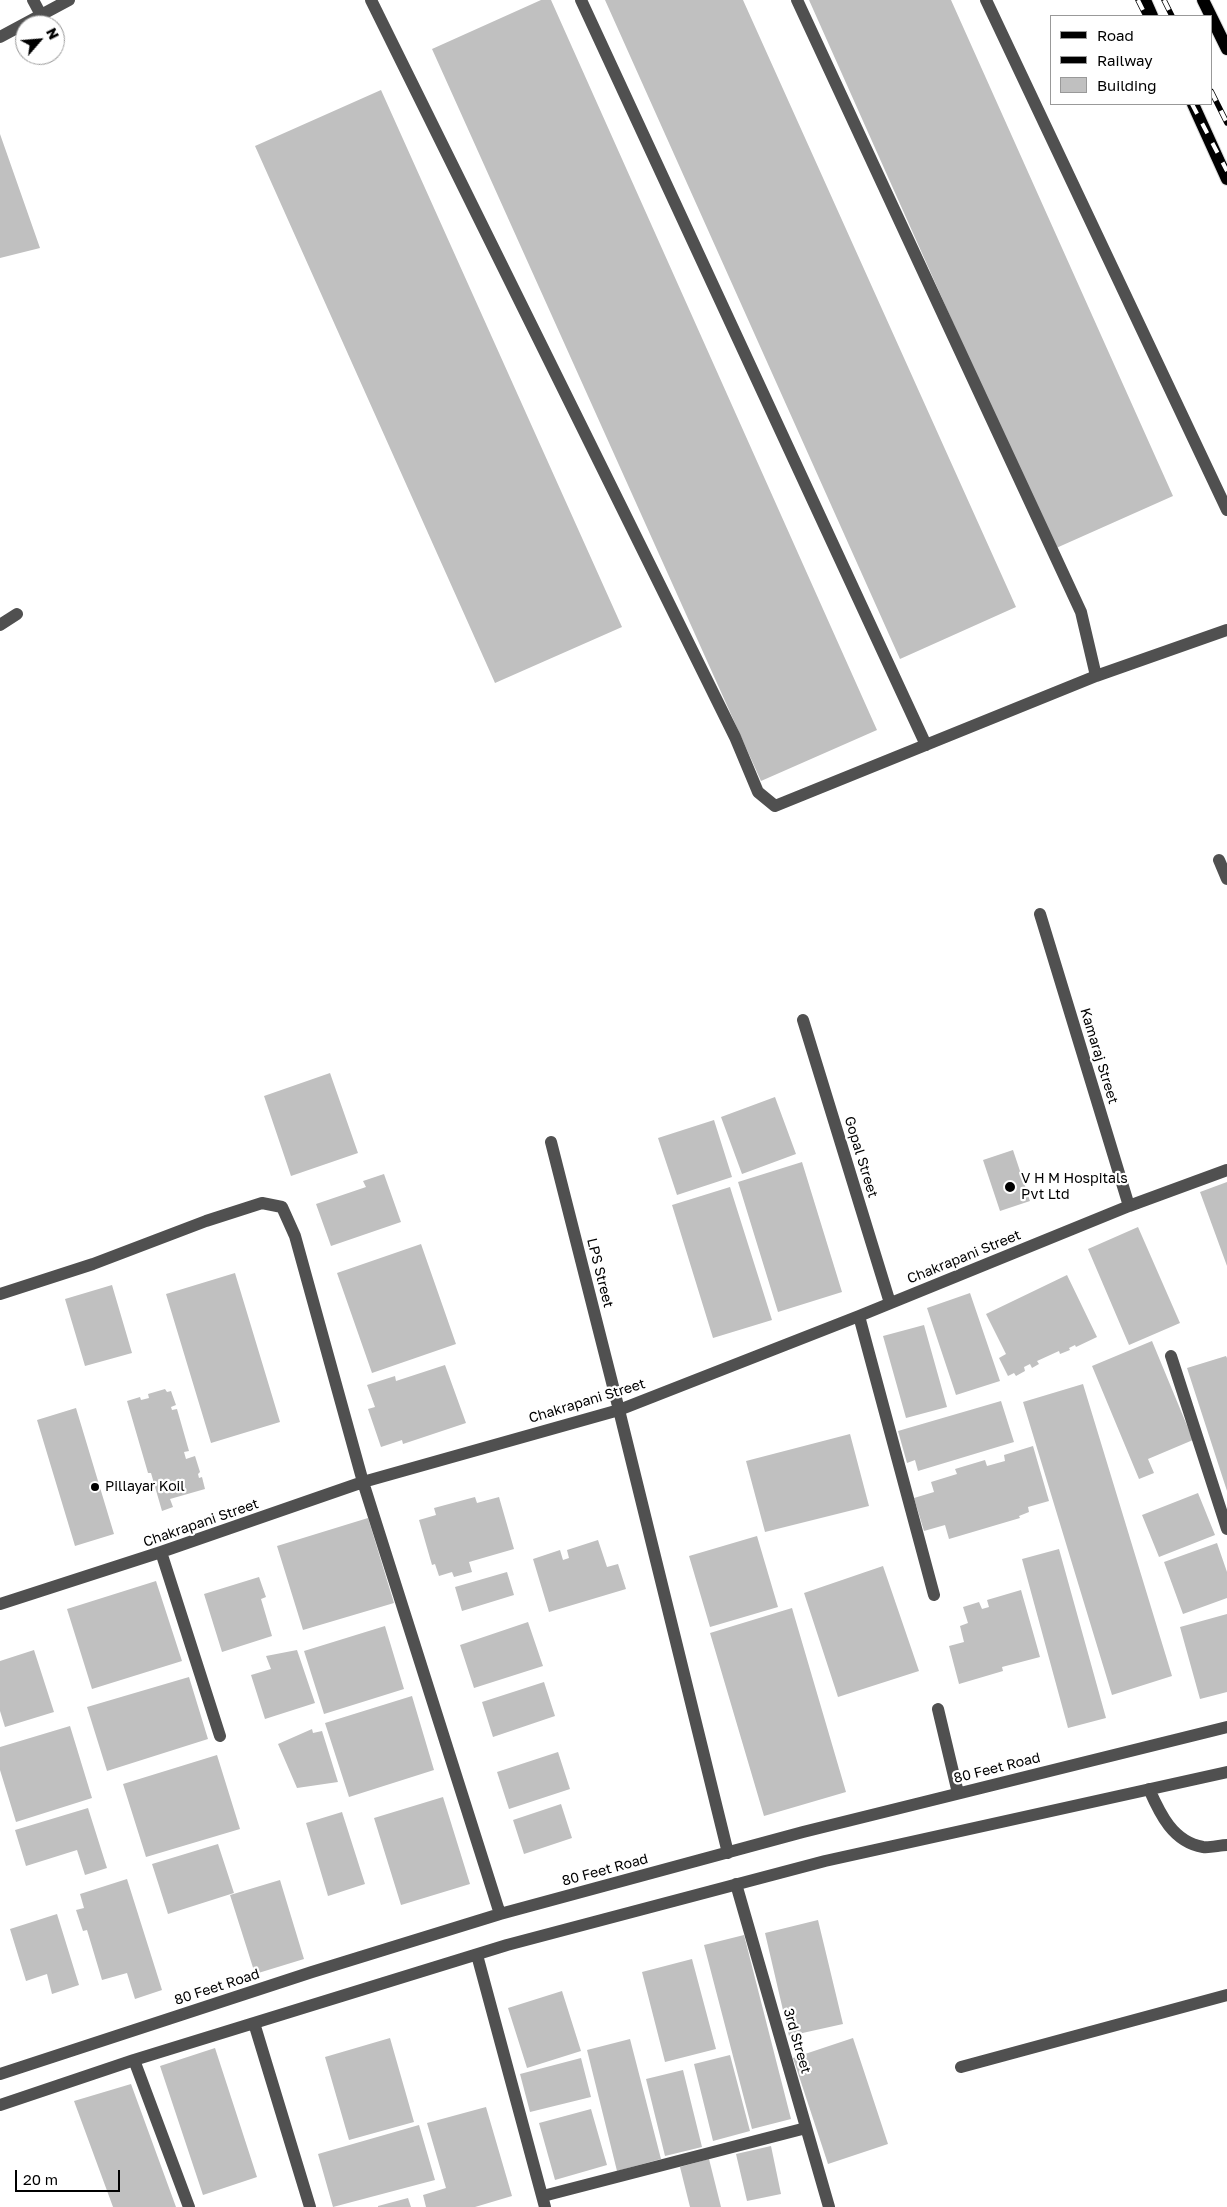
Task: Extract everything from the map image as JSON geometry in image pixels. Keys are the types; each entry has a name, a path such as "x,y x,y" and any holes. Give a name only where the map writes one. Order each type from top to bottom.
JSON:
{"main road":[{"path":"1145,0 1152,15"},
{"path":"1203,0 1210,15"},
{"path":"1212,18 1227,49"},
{"path":"1193,105 1227,179"}],"street":[{"path":"33,0 41,15 69,0"},
{"path":"371,0 734,737 758,792 775,806 1096,676 1227,630"},
{"path":"581,0 926,745"},
{"path":"797,0 1082,612 1096,676"},
{"path":"986,0 1227,510"},
{"path":"0,37 15,29"},
{"path":"0,625 17,614"},
{"path":"1219,860 1227,879"},
{"name":"Kamaraj Street","path":"1040,914 1129,1206"},
{"name":"Gopal Street","path":"804,1020 890,1303"},
{"name":"LPS Street","path":"550,1142 620,1410 728,1853"},
{"name":"Chakrapani Street","path":"0,1604 160,1552 364,1482 620,1410 859,1316 1129,1206 1227,1170"},
{"path":"0,1294 93,1264 206,1221 262,1203 282,1207 295,1236 364,1482 500,1914"},
{"path":"859,1316 934,1595"},
{"path":"1171,1356 1227,1529"},
{"path":"160,1552 220,1736"},
{"path":"938,1708 958,1794"},
{"name":"80 Feet Road","path":"0,2074 303,1975 500,1914 803,1832 1227,1727"},
{"path":"0,2105 134,2060 477,1955 736,1884 1149,1788 1227,1772"},
{"path":"1149,1788 1160,1815 1179,1837 1204,1847 1227,1845"},
{"name":"3rd Street","path":"736,1884 829,2207"},
{"path":"477,1955 544,2201 806,2128"},
{"path":"962,2067 1227,1995"},
{"path":"254,2023 310,2207"},
{"path":"134,2060 189,2207"}],"building":[{"path":"541,0 551,0 877,730 761,781 432,49"},
{"path":"605,0 743,0 1016,607 900,659"},
{"path":"809,0 951,0 1173,496 1054,549"},
{"path":"381,90 622,627 495,683 255,146"},
{"path":"0,134 40,248 0,258"},
{"path":"330,1073 358,1153 291,1176 264,1096"},
{"path":"775,1097 796,1154 742,1174 721,1117"},
{"path":"714,1120 732,1177 677,1195 658,1138"},
{"path":"1013,1150 1030,1201 1000,1211 983,1160"},
{"path":"802,1162 842,1292 778,1312 738,1182"},
{"path":"384,1174 401,1222 331,1246 316,1204 366,1187 363,1181"},
{"path":"1227,1182 1227,1266 1200,1192"},
{"path":"730,1187 772,1320 713,1338 672,1205"},
{"path":"1138,1227 1180,1323 1129,1345 1088,1249"},
{"path":"421,1244 456,1344 372,1373 337,1273"},
{"path":"235,1273 280,1422 211,1443 166,1294"},
{"path":"1067,1275 1097,1337 1076,1347 1075,1345 1069,1348 1070,1350 1060,1354 1059,1351 1037,1361 1039,1364 1032,1368 1030,1364 1024,1367 1025,1371 1016,1376 1014,1373 1008,1376 999,1358 1006,1354 986,1314"},
{"path":"112,1285 132,1353 85,1366 65,1299"},
{"path":"970,1293 1000,1381 956,1395 927,1308"},
{"path":"924,1325 947,1407 906,1418 883,1336"},
{"path":"1152,1341 1193,1440 1148,1459 1154,1473 1139,1479 1092,1366"},
{"path":"1226,1356 1227,1358 1227,1491 1187,1368"},
{"path":"445,1365 466,1423 403,1444 402,1440 381,1447 368,1409 375,1407 367,1385 395,1376 396,1381"},
{"path":"1083,1384 1172,1676 1112,1695 1023,1402"},
{"path":"165,1389 167,1392 171,1391 176,1405 171,1407 172,1410 177,1409 189,1451 184,1452 186,1459 195,1456 200,1472 198,1474 199,1478 202,1477 205,1489 170,1499 173,1507 162,1511 151,1473 148,1473 127,1401 140,1397 141,1400 149,1398 148,1394"},
{"path":"1001,1401 1014,1442 918,1471 915,1460 907,1463 898,1431"},
{"path":"76,1408 114,1534 75,1546 37,1420"},
{"path":"850,1434 869,1506 765,1532 746,1461"},
{"path":"1033,1446 1049,1501 1028,1507 1029,1512 1019,1516 1020,1518 949,1539 945,1525 924,1531 914,1498 934,1492 931,1482 957,1474 955,1469 985,1460 987,1466 1005,1461 1004,1455"},
{"path":"1198,1493 1215,1535 1159,1557 1142,1515"},
{"path":"475,1497 477,1503 499,1497 514,1549 469,1562 472,1572 454,1577 452,1572 439,1576 435,1564 432,1565 419,1520 436,1515 434,1508"},
{"path":"368,1518 394,1603 303,1630 277,1546"},
{"path":"757,1536 778,1607 710,1627 689,1556"},
{"path":"598,1540 607,1567 618,1564 626,1589 549,1612 533,1559 560,1550 563,1560 569,1558 567,1550"},
{"path":"1217,1543 1227,1572 1227,1598 1183,1614 1164,1562"},
{"path":"1059,1549 1106,1718 1068,1728 1022,1559"},
{"path":"883,1566 919,1671 838,1697 804,1593"},
{"path":"507,1572 514,1595 462,1611 455,1587"},
{"path":"259,1577 266,1597 261,1599 272,1636 222,1652 204,1594"},
{"path":"156,1581 182,1661 92,1689 67,1609"},
{"path":"1021,1590 1040,1657 1002,1667 1003,1671 959,1684 949,1646 964,1642 960,1626 968,1623 963,1607 979,1602 982,1609 989,1607 987,1600"},
{"path":"792,1608 846,1792 764,1816 710,1633"},
{"path":"1227,1614 1227,1692 1200,1699 1180,1627"},
{"path":"528,1622 543,1666 474,1688 460,1645"},
{"path":"385,1626 404,1689 324,1714 304,1651"},
{"path":"34,1650 54,1712 5,1727 0,1711 0,1661"},
{"path":"297,1650 315,1703 265,1719 251,1675 271,1669 266,1656"},
{"path":"189,1677 208,1739 107,1771 87,1707"},
{"path":"544,1682 555,1716 493,1737 482,1702"},
{"path":"412,1696 434,1770 349,1797 325,1723"},
{"path":"70,1726 92,1798 16,1822 0,1770 0,1747"},
{"path":"312,1729 313,1733 322,1731 338,1782 297,1788 278,1744"},
{"path":"558,1752 570,1789 509,1809 497,1772"},
{"path":"217,1755 240,1829 146,1857 123,1784"},
{"path":"443,1797 470,1884 401,1905 374,1818"},
{"path":"561,1804 572,1838 524,1854 513,1820"},
{"path":"88,1808 107,1868 85,1875 77,1850 26,1866 15,1830"},
{"path":"342,1812 365,1884 328,1896 306,1823"},
{"path":"218,1844 234,1893 168,1914 152,1864"},
{"path":"127,1879 162,1990 135,1999 127,1973 102,1980 87,1930 83,1931 76,1910 84,1908 80,1894"},
{"path":"280,1880 304,1959 255,1974 230,1895"},
{"path":"57,1914 79,1985 52,1994 47,1974 26,1981 10,1929"},
{"path":"818,1920 843,2024 789,2036 765,1933"},
{"path":"744,1935 791,2119 752,2129 704,1945"},
{"path":"692,1959 716,2049 665,2062 642,1972"},
{"path":"562,1991 581,2051 527,2068 508,2008"},
{"path":"390,2038 414,2122 349,2140 325,2057"},
{"path":"853,2038 888,2144 828,2164 793,2058"},
{"path":"630,2039 661,2159 617,2171 587,2050"},
{"path":"215,2048 257,2177 203,2195 160,2066"},
{"path":"730,2055 750,2131 713,2141 694,2064"},
{"path":"581,2058 591,2097 530,2112 520,2074"},
{"path":"683,2070 702,2147 665,2156 646,2079"},
{"path":"131,2084 176,2207 113,2207 74,2101"},
{"path":"486,2107 512,2196 475,2207 426,2207 423,2195 446,2188 427,2123"},
{"path":"591,2109 607,2165 555,2180 539,2123"},
{"path":"419,2125 435,2180 333,2207 318,2154"},
{"path":"771,2146 781,2194 747,2201 736,2154"},
{"path":"709,2159 721,2207 690,2207 680,2167"},
{"path":"408,2198 411,2207 378,2207 378,2206"}],"railway":[{"path":"1138,0 1146,15"},
{"path":"1164,0 1172,15"},
{"path":"1212,93 1227,123"},
{"path":"1193,105 1227,171"}],"place":[{"name":"V H M Hospitals Pvt Ltd","path":"1010,1187"},
{"name":"Pillayar Koil","path":"95,1487"}]}
